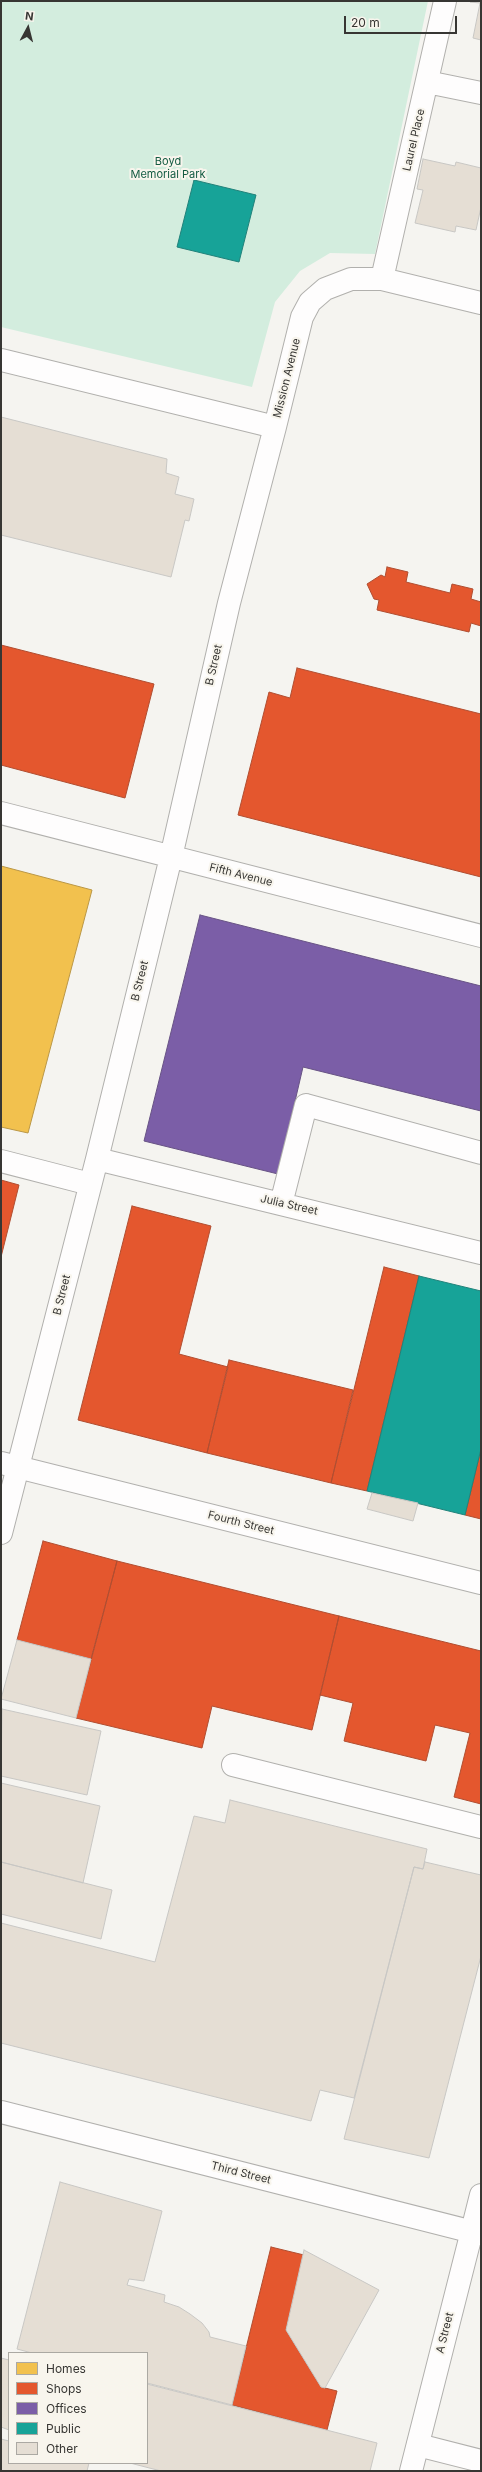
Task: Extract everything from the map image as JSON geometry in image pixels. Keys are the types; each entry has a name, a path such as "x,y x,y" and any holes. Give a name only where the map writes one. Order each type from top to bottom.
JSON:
{"street":[{"name":"Laurel Place","path":"382,279 445,1"},
{"path":"427,82 481,93"},
{"name":"Mission Avenue","path":"1,360 275,427 302,317 310,302 325,290 350,279 382,279 481,303"},
{"name":"B Street","path":"1,1533 9,1465 97,1159 171,857 229,603 275,427"},
{"name":"Fifth Avenue","path":"1,813 481,936"},
{"path":"281,1204 306,1105 481,1153"},
{"name":"Julia Street","path":"97,1159 481,1253"},
{"path":"1,1161 90,1184"},
{"name":"Fourth Street","path":"9,1465 481,1583"},
{"path":"233,1765 481,1827"},
{"name":"Third Street","path":"1,2112 476,2233"},
{"name":"A Street","path":"411,2471 476,2233 481,2195"},
{"path":"418,2445 481,2461"}],"green space":[{"name":"Boyd Memorial Park","path":"1,1 428,1 375,254 330,253 300,271 275,302 252,387 1,327"}],"building: Homes":[{"path":"1,866 92,890 28,1133 1,1127"}],"building: Shops":[{"path":"387,567 408,572 406,582 450,593 452,584 473,589 471,599 481,602 481,626 471,623 469,632 377,610 379,600 374,599 367,584 381,575 385,577"},
{"path":"1,645 154,684 125,798 1,765"},
{"path":"297,668 481,714 481,877 238,815 269,692 290,698"},
{"path":"1,1180 19,1185 1,1257"},
{"path":"132,1206 211,1226 179,1354 228,1367 207,1453 78,1420"},
{"path":"384,1267 419,1276 367,1491 331,1483"},
{"path":"229,1360 353,1390 331,1483 207,1453"},
{"path":"481,1449 481,1519 465,1515"},
{"path":"43,1541 117,1561 91,1659 17,1640"},
{"path":"117,1561 339,1616 312,1730 212,1706 202,1748 76,1718"},
{"path":"339,1616 481,1651 481,1804 454,1797 470,1733 435,1725 426,1761 344,1741 353,1703 320,1695"},
{"path":"271,2247 304,2255 286,2330 321,2387 337,2391 327,2430 232,2405"}],"building: Offices":[{"path":"200,915 481,986 481,1111 303,1067 278,1174 144,1141"}],"building: Public":[{"path":"194,180 256,195 239,262 177,247"},
{"path":"419,1276 481,1291 481,1449 465,1515 367,1491"}],"building: Other":[{"path":"481,1 481,40 473,38 480,3 470,2"},
{"path":"423,159 455,166 456,162 481,168 481,207 476,230 456,226 455,232 415,223 423,190 417,189"},
{"path":"1,417 167,459 166,473 179,477 175,494 194,499 189,521 185,520 171,577 1,535"},
{"path":"372,1493 418,1503 413,1521 367,1509"},
{"path":"17,1640 91,1659 76,1718 1,1699"},
{"path":"2,1709 101,1731 87,1795 1,1776"},
{"path":"1,1783 100,1806 83,1883 1,1862"},
{"path":"230,1800 427,1849 423,1869 414,1867 354,2098 320,2090 311,2121 1,2043 1,1923 155,1962 194,1816 225,1823"},
{"path":"1,1862 112,1890 101,1939 1,1914"},
{"path":"425,1862 481,1875 481,1956 429,2158 344,2139 414,1867 423,1869"},
{"path":"60,2182 162,2211 144,2281 129,2279 127,2285 165,2295 164,2302 179,2307 202,2323 209,2332 210,2337 246,2346 232,2405 148,2383 148,2352 28,2352 17,2349"},
{"path":"304,2250 379,2290 325,2388 321,2387 286,2330"},
{"path":"1,2358 8,2360 8,2430 1,2427"},
{"path":"148,2384 377,2443 370,2471 161,2471 134,2464 148,2464"},
{"path":"1,2439 8,2441 8,2464 89,2464 87,2471 1,2471"}]}
